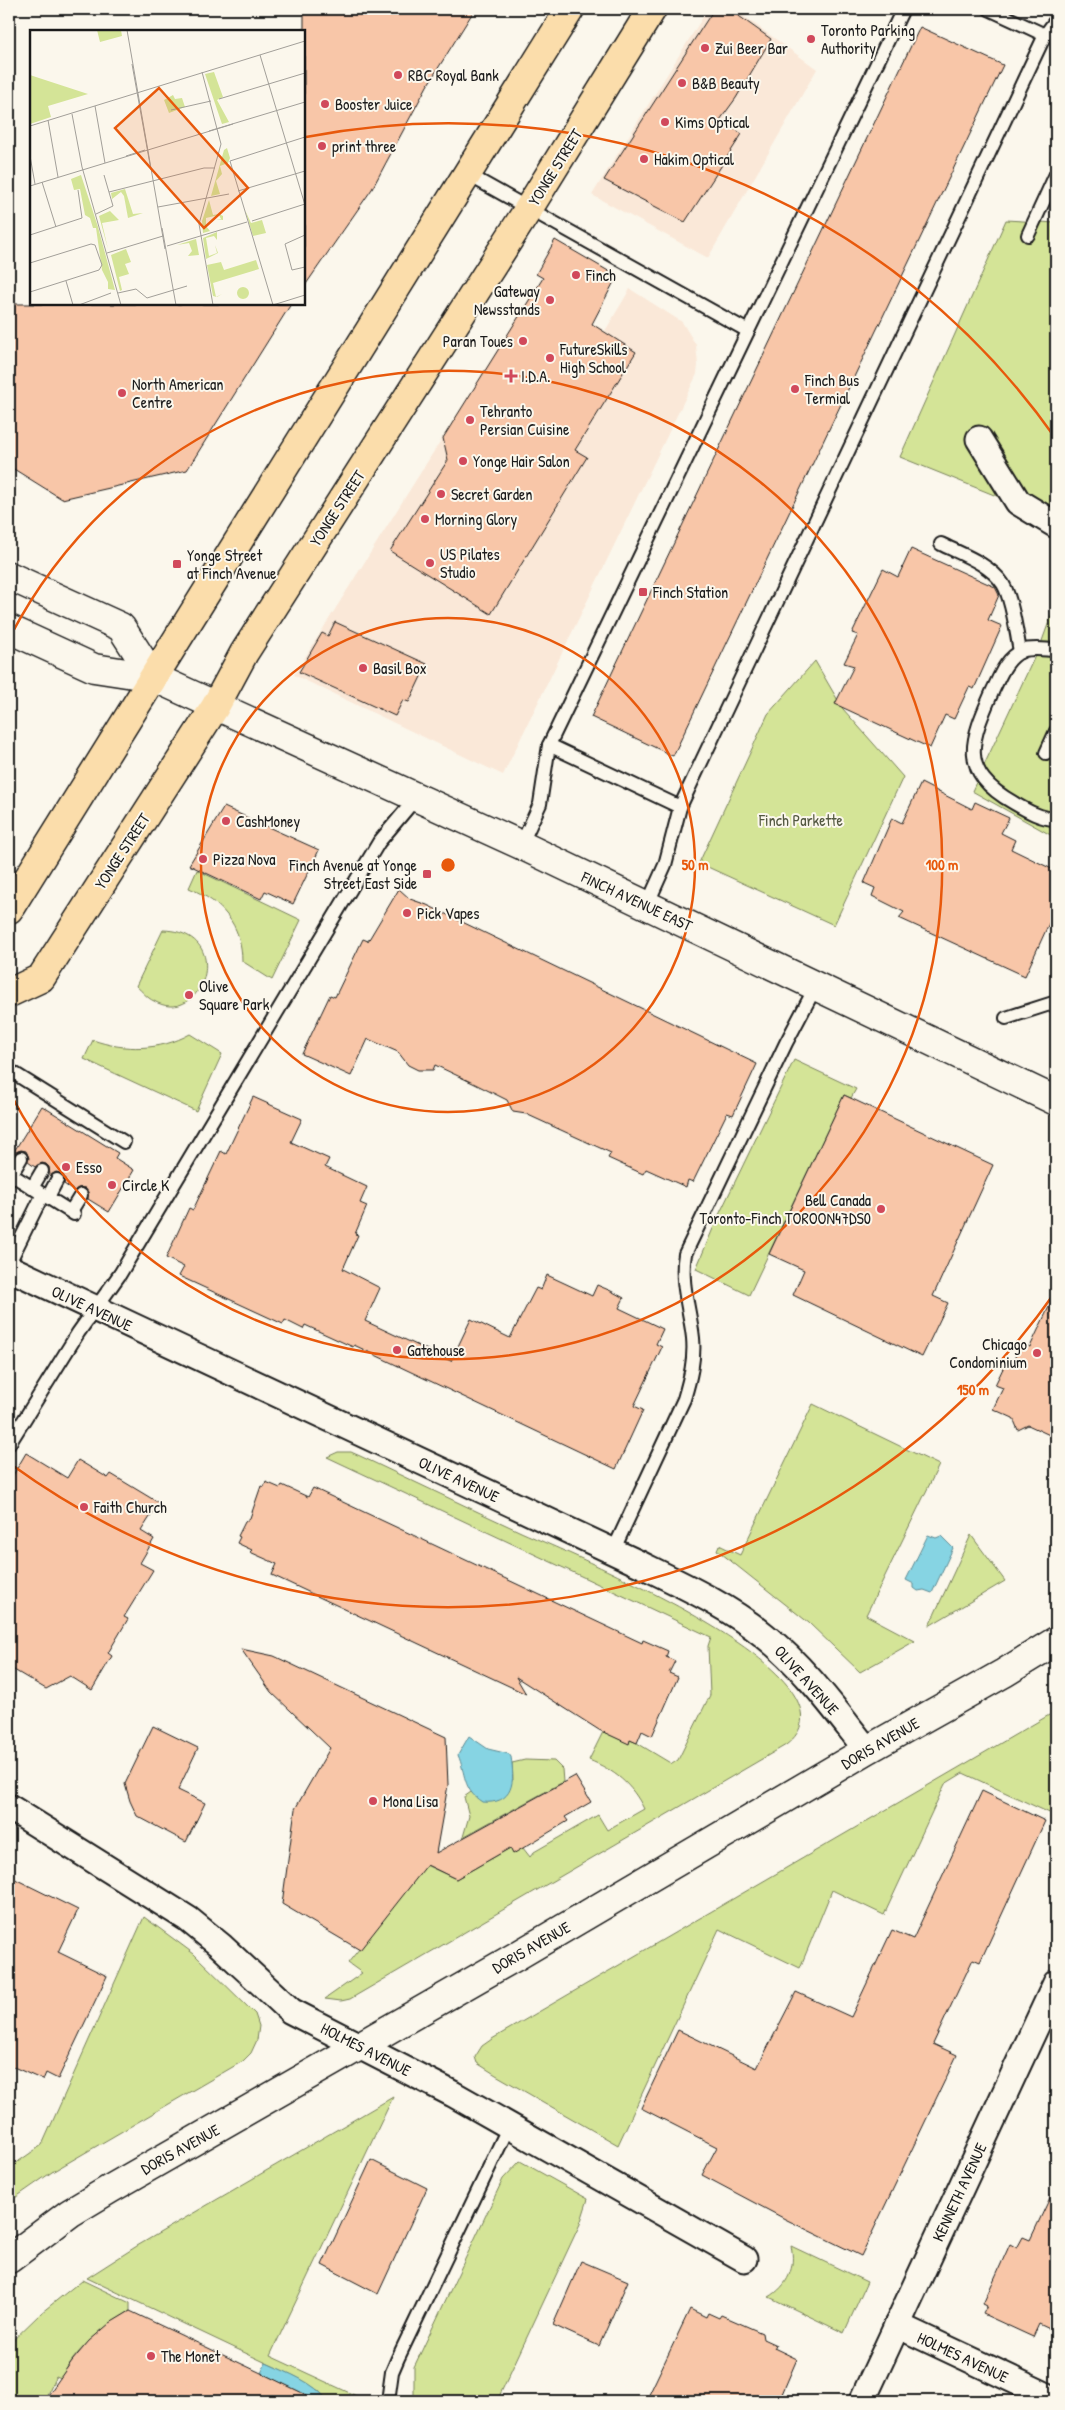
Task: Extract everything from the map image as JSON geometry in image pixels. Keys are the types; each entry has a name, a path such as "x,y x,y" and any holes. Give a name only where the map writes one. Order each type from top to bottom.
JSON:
{"main road":[{"path":"9,909 570,9"},
{"name":"YONGE STREET","path":"9,993 40,978 215,708 244,654 529,208 652,9"},
{"path":"9,576 121,628 153,677"},
{"path":"9,629 94,668 153,677"},
{"name":"FINCH AVENUE EAST","path":"153,677 215,708 521,845 1056,1101"},
{"name":"DORIS AVENUE","path":"9,2259 70,2213 110,2189 718,1839 1056,1641"}],"street":[{"path":"979,439 1018,502 1056,525"},
{"name":"OLIVE AVENUE","path":"9,1268 94,1310 613,1551 715,1602 765,1636 812,1682 867,1750"},
{"name":"HOLMES AVENUE","path":"9,1807 188,1919 221,1946 291,2011 359,2045 509,2126 744,2259"},
{"name":"KENNETH AVENUE","path":"862,2401 1056,1983"},
{"name":"HOLMES AVENUE","path":"897,2326 1056,2400"}],"lane":[{"path":"521,845 540,804 549,745 903,9"},
{"path":"989,9 1045,35"},
{"path":"647,905 666,865 680,807 1045,35 1056,20"},
{"path":"467,174 748,331"},
{"path":"1028,235 1055,180"},
{"path":"941,544 988,569 1003,584 1015,622 1020,652"},
{"path":"1056,650 1028,650 1020,652 1010,659 1000,674 976,729 972,750 979,774 998,794 1030,812 1056,819"},
{"path":"1046,753 1056,731"},
{"path":"549,745 680,807"},
{"path":"9,1444 94,1310 120,1274 380,842 416,798"},
{"path":"613,1551 684,1399 690,1378 694,1359 693,1339 682,1269 685,1254 786,1043 816,986"},
{"path":"1006,1018 1056,1002"},
{"path":"9,1070 54,1106 116,1142"},
{"path":"21,1158 10,1174 73,1212 81,1195"},
{"path":"9,1263 41,1193 42,1171"},
{"path":"41,1193 57,1180"},
{"path":"388,2401 392,2372 398,2358 509,2126"}],"shaded area":[{"path":"708,9 734,9 817,69 708,258 592,195"},
{"path":"536,288 605,331 630,289 682,322 696,345 698,365 697,374 503,775 294,675"}],"green space":[{"path":"1006,220 1056,223 1056,520 900,457"},
{"path":"1056,602 1056,838 972,791 1042,641"},
{"name":"Finch Parkette","path":"815,661 843,709 903,777 834,925 699,863 768,714"},
{"path":"197,870 301,920 272,980 242,961 238,936 228,916 211,900 189,888"},
{"path":"163,930 186,935 200,946 205,961 204,977 197,991 186,1002 171,1006 151,1000 136,986"},
{"path":"190,1034 222,1054 196,1111 84,1059 93,1040 117,1046 142,1047 167,1044"},
{"path":"794,1060 856,1089 851,1098 844,1095 749,1295 696,1269 717,1219"},
{"path":"813,1404 939,1465 866,1615 915,1641 860,1672 809,1623 717,1550 719,1545 740,1555"},
{"path":"338,1452 351,1452 360,1456 647,1590 702,1620 752,1653 788,1686 802,1717 786,1745 350,1999 341,2001 325,1999 362,1973 348,1963 426,1865 456,1879 510,1848 513,1853 523,1848 530,1857 534,1852 598,1815 607,1830 644,1809 628,1785 614,1773 589,1760 603,1732 629,1743 630,1740 637,1743 672,1764 678,1760 710,1695 708,1646 711,1637 327,1457"},
{"path":"971,1535 1005,1581 929,1626"},
{"path":"1056,1711 1056,1816 963,1773 945,1784 884,1915 832,1890 800,1968 719,1929 618,2145 477,2063 475,2057 482,2046 492,2039"},
{"path":"525,1760 554,1761 562,1769 563,1782 463,1837 469,1816 464,1797 471,1792 513,1780 512,1763"},
{"path":"144,1917 194,1954 255,2014 259,2026 257,2040 251,2053 243,2061 52,2172 9,2202 9,2168 42,2145"},
{"path":"393,2097 270,2356 367,2401 328,2401 319,2391 296,2377 87,2278 137,2246"},
{"path":"520,2161 588,2199 580,2224 497,2401 414,2401 414,2367 503,2179"},
{"path":"791,2246 867,2282 844,2333 769,2297 776,2293 786,2282 792,2261"},
{"path":"82,2280 130,2303 130,2311 91,2340 74,2358 61,2378 56,2376 44,2401 9,2401 9,2344 41,2313"}],"water":[{"path":"928,1535 936,1538 941,1536 953,1548 932,1593 924,1590 918,1591 914,1588 914,1584 906,1580"},
{"path":"469,1736 488,1749 509,1754 511,1757 512,1783 510,1790 501,1800 482,1802 471,1792 468,1786 458,1755"},
{"path":"266,2363 308,2383 316,2388 328,2401 311,2401 300,2392 261,2373"}],"building":[{"path":"304,9 475,9 427,86 372,189 305,286 305,30"},
{"path":"714,9 729,9 771,39 736,98 720,120 742,134 685,222 604,180"},
{"name":"Finch Bus Termial","path":"920,27 1003,65 673,756 591,717"},
{"path":"555,240 617,276 592,324 636,352 575,450 587,457 491,614 390,551 448,460 443,438 543,278 536,274"},
{"name":"North American Centre","path":"9,304 290,305 187,470 62,499 9,466"},
{"path":"911,549 995,587 999,595 988,620 1002,626 974,689 969,687 954,719 945,715 930,748 835,704 854,666 844,663 858,635 852,633 883,569 898,577"},
{"name":"Basil Box","path":"335,622 427,664 409,702 403,700 395,716 299,672 322,633 328,636"},
{"path":"921,783 972,809 975,802 1009,818 1001,833 1015,840 1011,849 1056,871 1056,908 1025,976 899,918 904,912 872,896 875,888 864,883 892,818 902,823"},
{"path":"224,807 319,850 293,904 265,891 261,899 189,865"},
{"path":"399,889 410,899 427,905 757,1064 733,1115 727,1113 693,1182 688,1180 686,1187 646,1169 643,1174 608,1158 611,1153 526,1114 513,1112 507,1100 475,1084 435,1065 433,1070 418,1070 408,1065 398,1052 368,1039 351,1076 302,1054 330,995 335,997 363,939 368,941"},
{"name":"Bell Canada Toronto-Finch TOROON47DS0","path":"844,1095 993,1165 933,1296 948,1303 922,1357 793,1295 804,1270 769,1254"},
{"path":"253,1097 302,1119 291,1142 329,1159 325,1167 367,1187 360,1203 367,1206 355,1234 358,1235 343,1269 380,1288 365,1321 451,1361 471,1319 510,1338 536,1288 541,1290 547,1275 592,1296 597,1285 611,1291 624,1298 619,1308 663,1329 656,1344 662,1347 634,1406 643,1410 616,1469 354,1345 353,1347 305,1325 303,1329 285,1320 283,1324 179,1276 184,1267 166,1258 189,1208 193,1210 221,1151 226,1154"},
{"path":"42,1106 118,1153 115,1158 134,1170 109,1212 88,1199 88,1192 85,1188 78,1188 74,1191 64,1184 65,1179 61,1173 56,1172 50,1176 49,1167 46,1164 42,1163 35,1167 28,1162 29,1158 26,1151 21,1150 13,1153"},
{"name":"Chicago Condominium","path":"1056,1292 1056,1438 1028,1425 1018,1430 1013,1418 993,1409 1003,1388 995,1385 1008,1358 1013,1361 1022,1343 1030,1347"},
{"path":"26,1453 67,1478 78,1460 108,1478 111,1474 159,1503 141,1531 154,1539 140,1563 153,1570 124,1617 128,1619 108,1653 112,1656 92,1690 70,1676 46,1689 9,1667 9,1482"},
{"path":"266,1482 280,1488 282,1485 308,1497 313,1488 642,1643 643,1640 668,1651 666,1657 675,1661 669,1673 678,1677 652,1736 642,1731 637,1743 630,1740 629,1744 599,1730 516,1677 526,1694 272,1575 277,1564 250,1552 252,1550 237,1543 240,1537 238,1536 245,1522 250,1518 261,1486 264,1487"},
{"name":"Mona Lisa","path":"241,1649 274,1656 446,1737 448,1785 436,1853 575,1776 591,1802 565,1817 568,1821 513,1854 510,1848 456,1879 427,1865 360,1950 282,1904 295,1809 330,1748 271,1692"},
{"path":"153,1726 198,1748 178,1790 205,1803 186,1842 137,1816 125,1784"},
{"path":"982,1791 1045,1821 980,1962 973,1959 933,2044 957,2055 861,2256 785,2219 702,2175 717,2147 641,2108 678,2030 757,2068 796,1992 851,2017 892,1930 913,1939"},
{"path":"9,1876 78,1910 58,1952 107,1976 58,2079 46,2073 43,2080 9,2065"},
{"path":"371,2160 427,2188 378,2294 322,2265"},
{"path":"1056,2185 1056,2332 1039,2324 1033,2337 983,2314 987,2306 983,2304 1010,2244 1017,2248 1023,2237 1030,2240"},
{"path":"581,2261 628,2281 599,2346 553,2325"},
{"path":"690,2309 706,2317 708,2313 719,2318 721,2315 762,2333 763,2339 776,2345 774,2348 797,2359 779,2401 646,2401"},
{"name":"The Monet","path":"130,2311 319,2401 44,2401 72,2361 89,2341 110,2323"}],"place":[{"name":"Toronto Parking Authority","path":"811,39"},
{"name":"Zui Beer Bar","path":"705,48"},
{"name":"RBC Royal Bank","path":"398,75"},
{"name":"B&B Beauty","path":"682,83"},
{"name":"Booster Juice","path":"325,104"},
{"name":"Kims Optical","path":"665,122"},
{"name":"print three","path":"322,146"},
{"name":"Hakim Optical","path":"644,159"},
{"name":"Finch","path":"576,275"},
{"name":"Gateway Newsstands","path":"550,300"},
{"name":"Paran Toues","path":"523,341"},
{"name":"FutureSkills High School","path":"550,358"},
{"name":"I.D.A.","path":"511,376"},
{"name":"Finch Bus Termial","path":"795,389"},
{"name":"North American Centre","path":"122,393"},
{"name":"Tehranto Persian Cuisine","path":"470,420"},
{"name":"Yonge Hair Salon","path":"463,461"},
{"name":"Secret Garden","path":"441,494"},
{"name":"Morning Glory","path":"425,519"},
{"name":"US Pilates Studio","path":"430,563"},
{"name":"Yonge Street at Finch Avenue","path":"177,564"},
{"name":"Finch Station","path":"643,592"},
{"name":"Basil Box","path":"363,668"},
{"name":"CashMoney","path":"226,821"},
{"name":"Pizza Nova","path":"203,859"},
{"name":"Finch Avenue at Yonge Street East Side","path":"427,874"},
{"name":"Pick Vapes","path":"407,913"},
{"name":"Olive Square Park","path":"189,995"},
{"name":"Esso","path":"66,1167"},
{"name":"Circle K","path":"112,1185"},
{"name":"Bell Canada Toronto-Finch TOROON47DS0","path":"881,1209"},
{"name":"Gatehouse","path":"397,1350"},
{"name":"Chicago Condominium","path":"1037,1353"},
{"name":"Faith Church","path":"84,1507"},
{"name":"Mona Lisa","path":"373,1801"},
{"name":"The Monet","path":"151,2356"}]}
